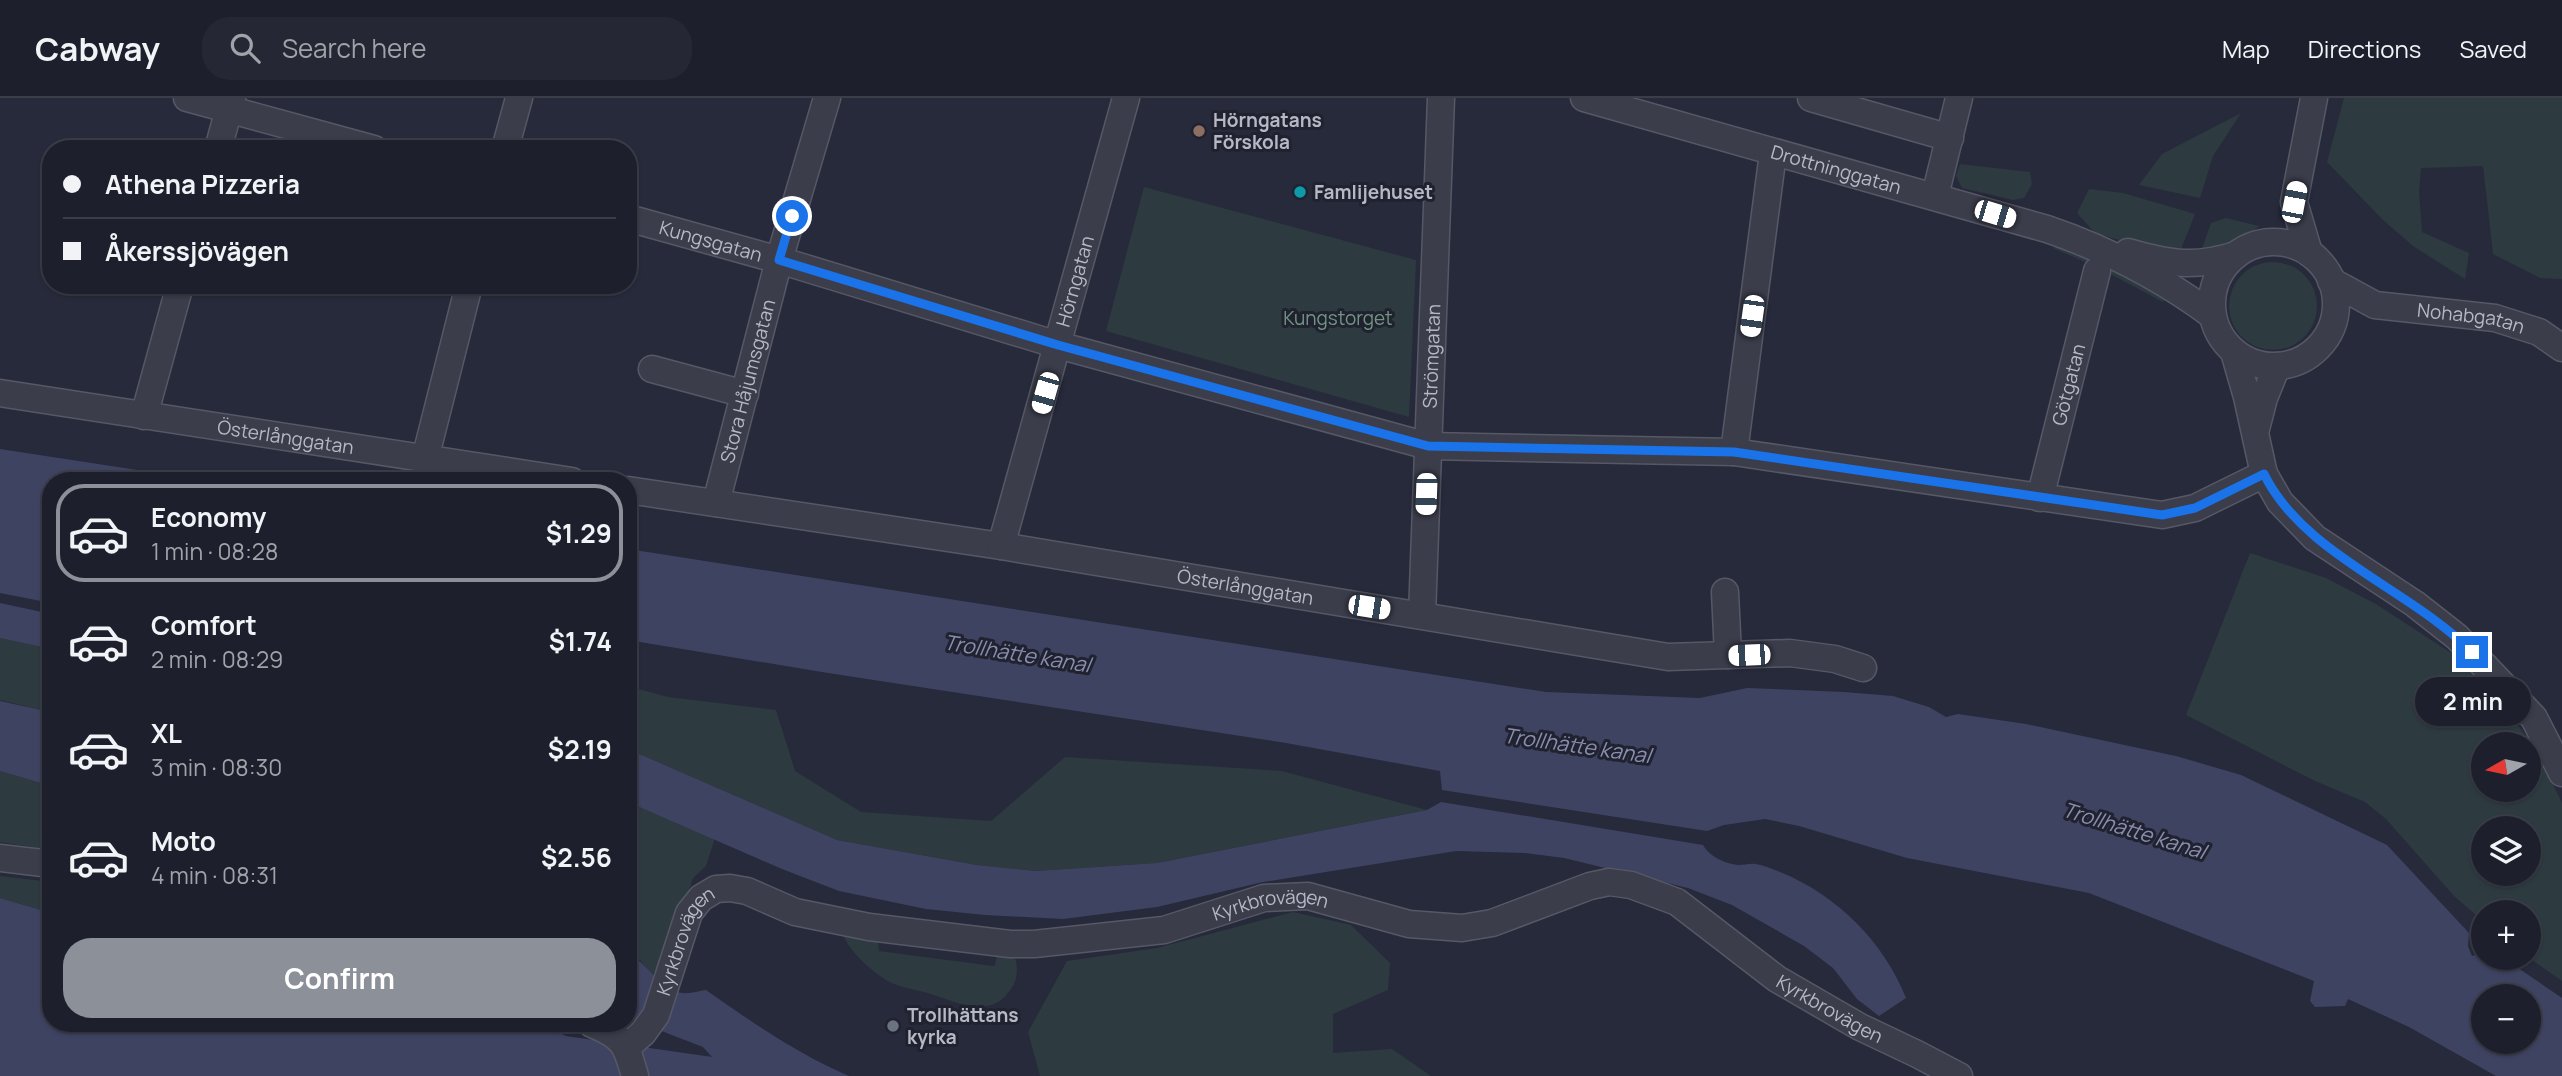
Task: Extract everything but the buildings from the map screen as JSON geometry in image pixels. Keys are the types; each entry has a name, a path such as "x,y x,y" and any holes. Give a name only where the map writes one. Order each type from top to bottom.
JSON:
{"street":[{"path":"187,98 230,104 345,140"},
{"path":"507,140 519,98"},
{"name":"Stora Håjumsgatan","path":"716,503 779,260 827,98"},
{"name":"Hörngatan","path":"1001,546 1126,98"},
{"name":"Strömgatan","path":"1422,615 1441,98"},
{"name":"Drottninggatan","path":"1584,98 2047,229 2089,244 2175,289 2212,315"},
{"path":"1811,98 1950,138"},
{"path":"1935,196 1959,98"},
{"path":"2265,243 2294,202 2314,98"},
{"path":"220,140 230,104"},
{"path":"1734,452 1773,153"},
{"path":"2294,202 2309,253"},
{"name":"Kungsgatan","path":"637,221 779,260 1058,345 1428,446 1734,452 2162,515 2195,508 2264,474"},
{"path":"2265,243 2288,244 2309,253 2331,281 2336,303 2332,324 2322,343 2307,357 2277,366 2250,362 2234,352 2220,335 2212,315 2213,292 2221,271 2236,255 2265,243"},
{"name":"Drottninggatan","path":"2089,244 2161,262 2185,264 2200,264 2236,255"},
{"name":"Götgatan","path":"2039,498 2097,271"},
{"name":"Nohabgatan","path":"2331,281 2375,306"},
{"path":"144,415 178,294"},
{"path":"425,459 468,294"},
{"name":"Nohabgatan","path":"2332,324 2354,312 2375,306 2495,317 2539,332 2562,348"},
{"path":"2234,352 2264,474 2280,502 2315,538 2414,604 2457,637 2535,719 2562,773"},
{"path":"2255,430 2277,366"},
{"path":"652,369 745,394"},
{"name":"Österlånggatan","path":"0,393 512,472"},
{"name":"Österlånggatan","path":"637,491 1001,546 1668,657 1811,654 1863,668"},
{"path":"1725,592 1728,655"},
{"path":"0,858 42,863"},
{"name":"Kyrkbrovägen","path":"632,1056 656,1015 690,913 701,898 716,889 747,891 795,912 855,925 1010,944 1034,944 1164,930 1264,898 1308,896 1409,924 1462,928 1492,923 1590,886 1609,882 1630,885 1677,902 1777,979 1860,1027 1958,1076"},
{"path":"608,1032 616,1036 632,1056"}],"green space":[{"path":"2344,98 2562,98 2562,279 2540,278 2493,254 2483,166 2421,168 2419,192 2422,232 2469,253 2465,279 2413,246 2383,220 2327,162"},
{"path":"2241,113 2213,156 2200,198 2139,185 2162,154"},
{"path":"1960,164 2030,172 2032,184 2024,198 2013,200 1962,188 1956,176"},
{"name":"Kungstorget","path":"1144,187 1416,260 1409,417 1106,331"},
{"path":"2089,189 2123,193 2195,214 2178,257 2095,233 2077,213"},
{"path":"2226,218 2259,226 2231,248 2199,257 2211,223"},
{"path":"2060,245 2167,294 2163,302 2099,268 2053,248"},
{"path":"2273,262 2298,269 2310,281 2317,306 2310,331 2298,343 2273,350 2248,343 2236,331 2229,306 2236,281 2248,269"},
{"path":"2250,553 2326,578 2376,604 2468,664 2523,732 2471,732 2471,802 2541,802 2541,759 2562,803 2562,981 2541,966 2541,900 2471,900 2471,911 2454,896 2386,819 2365,802 2315,781 2186,715"},
{"path":"0,638 42,647 42,710 0,700"},
{"path":"637,688 668,697 776,710 795,771 861,812 991,821 1065,757 1282,771 1427,810 1157,863 1036,871 977,865 837,840 637,753"},
{"path":"0,771 42,783 42,849 0,842"},
{"path":"637,806 715,838 706,866 693,878 688,894 673,919 653,975 638,958"},
{"path":"0,876 42,881 42,910 0,898"},
{"path":"1293,912 1351,925 1390,963 1388,990 1333,1014 1333,1053 1392,1049 1431,1076 1040,1076 1028,1032 1067,961 1157,948"},
{"path":"842,933 878,939 879,951 993,966 997,954 1010,956 1016,960 1016,978 1013,986 999,1001 979,1007 969,1006 886,980 861,960"}],"water":[{"path":"0,449 150,472 42,472 42,601 0,593"},
{"name":"Trollhätte kanal","path":"637,550 1546,692 1700,698 1747,688 1893,696 1929,707 1946,717 1958,714 2026,724 2176,756 2241,775 2387,845 2469,933 2471,970 2521,970 2562,998 2562,1076 2496,1076 2409,1027 2348,999 2345,1006 2315,1007 2310,1001 2314,981 2089,893 1907,858 1799,826 1765,819 1724,825 1707,831 1442,790 1440,771 1286,743 637,641"},
{"path":"0,603 42,612 42,647 0,638"},
{"path":"0,701 42,710 42,783 0,771"},
{"path":"637,753 837,840 977,865 1036,871 1157,863 1427,810 1441,802 1703,845 1713,856 1728,863 1758,865 1780,872 1801,882 1839,907 1885,958 1906,998 1879,1016 1857,999 1833,968 1804,946 1732,905 1688,888 1564,858 1525,853 1456,851 1263,882 1157,907 1063,919 926,909 839,891 637,806"},
{"path":"0,898 42,910 42,1032 558,1032 574,1040 579,1056 605,1056 613,1076 0,1076"},
{"path":"637,959 675,991 686,993 706,990 793,1048 849,1076 665,1076 660,1063 662,1052 708,1063 712,1057 703,1047 637,1021"}],"waterway":[{"path":"561,1054 715,1076"}],"place":[{"name":"Hörngatans Förskola","path":"1199,131"},
{"name":"Famlijehuset","path":"1300,192"},
{"name":"Trollhättans kyrka","path":"893,1026"}],"route":[{"path":"792,216 779,260 1058,345 1428,446 1734,452 2162,515 2195,508 2264,474 2280,502 2315,538 2414,604 2472,652"}]}
